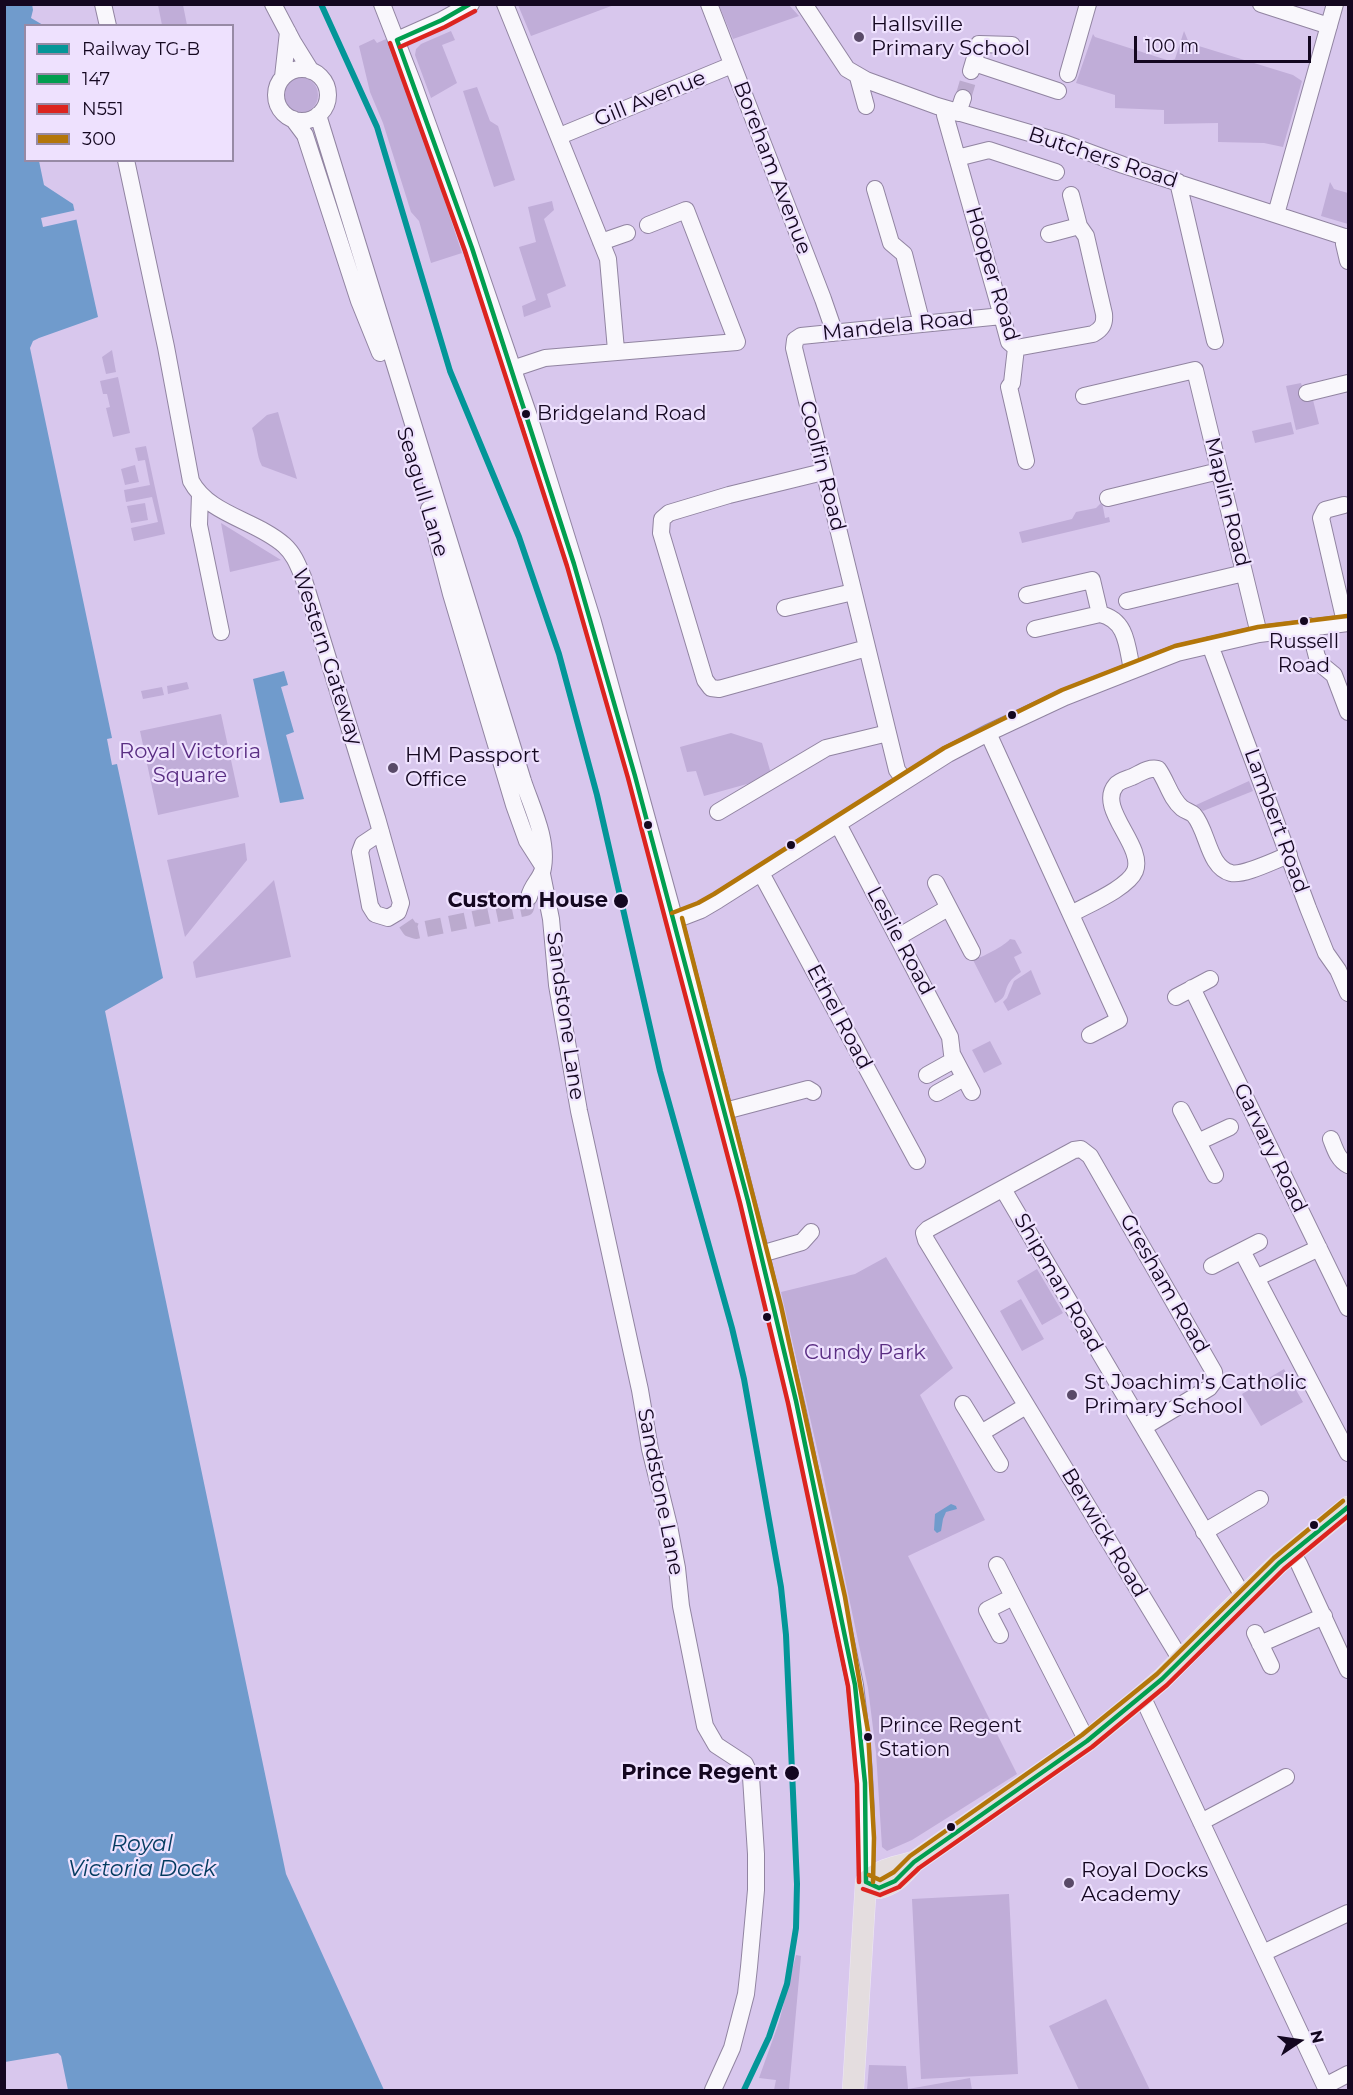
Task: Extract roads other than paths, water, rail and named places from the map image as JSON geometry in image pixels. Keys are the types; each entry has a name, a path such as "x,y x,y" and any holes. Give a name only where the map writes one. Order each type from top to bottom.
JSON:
{"main road":[{"path":"854,2091 866,1882 877,1873 892,1866 914,1862 1087,1742 1181,1660 1243,1596 1292,1552 1348,1507"}],"street":[{"path":"103,4 108,24"},
{"path":"273,4 311,71 322,79 327,94 323,109 318,115 310,120 292,119"},
{"path":"382,4 449,183 555,499 592,622 675,920 725,1111 798,1412 855,1685 864,1768 866,1882"},
{"path":"505,4 608,259 616,350"},
{"name":"Boreham Avenue","path":"709,4 833,333"},
{"name":"Butchers Road","path":"804,4 847,69 878,86 956,106 1123,165 1347,237"},
{"path":"1068,74 1088,4"},
{"path":"1261,4 1329,26"},
{"path":"1276,214 1335,4"},
{"path":"397,40 470,5"},
{"name":"Seagull Lane","path":"288,32 283,77 278,84 276,101 279,109 292,119 305,135 357,295 388,376 514,805 527,842 543,870"},
{"path":"1012,45 979,44 973,67 1058,91"},
{"name":"Gill Avenue","path":"567,133 732,65"},
{"path":"283,77 295,70 311,71"},
{"name":"Butchers Road","path":"858,77 866,106"},
{"name":"Hooper Road","path":"956,106 945,115 1009,342 1016,348 1012,383 1009,387 1026,460"},
{"name":"Seagull Lane","path":"318,115 523,781 542,833 543,870"},
{"path":"957,158 989,150 1056,172"},
{"path":"126,162 166,346 191,480 200,494 199,525 221,632"},
{"path":"1178,182 1204,326 1215,341"},
{"path":"875,189 891,243 904,254 922,324"},
{"path":"1016,348 1093,333 1105,322 1086,236 1079,226 1071,195"},
{"path":"512,369 545,358 616,350 737,342 686,210 648,225"},
{"path":"1049,234 1079,226"},
{"path":"601,242 627,233"},
{"path":"1347,237 1344,243 1348,261"},
{"name":"Mandela Road","path":"795,340 801,336 1002,316"},
{"name":"Coolfin Road","path":"795,340 794,348 823,472 897,770 905,782"},
{"name":"Maplin Road","path":"1084,396 1195,370 1259,634"},
{"path":"1307,393 1348,383"},
{"path":"1108,498 1219,471"},
{"path":"823,472 729,495 669,513 662,519 661,533 705,680 711,688 719,689 867,648"},
{"name":"Western Gateway","path":"200,494 283,544 295,557 381,832 406,923"},
{"path":"675,920 701,910 948,754 1065,697 1177,653 1259,634 1347,622 1321,518 1325,510 1344,505"},
{"path":"1127,601 1244,573"},
{"path":"1027,595 1092,580 1100,614"},
{"path":"785,608 853,592"},
{"path":"1035,629 1100,614 1110,616 1118,622 1122,629 1132,670"},
{"path":"1309,626 1317,657 1323,666 1334,675 1347,705"},
{"name":"Lambert Road","path":"1210,645 1326,953 1338,970 1348,993"},
{"path":"718,812 826,748 888,733"},
{"path":"988,733 1119,1020 1090,1035"},
{"path":"1071,914 1130,879 1136,868 1135,856 1111,803 1112,793 1117,784 1151,768 1158,769 1182,808 1194,815 1218,865 1231,873 1244,872 1289,855"},
{"name":"Leslie Road","path":"838,824 950,1037 954,1060 968,1085 937,1093"},
{"path":"381,832 363,844 360,852 370,906 375,914 388,918 398,912 401,903"},
{"path":"529,897 531,886 543,870"},
{"name":"Sandstone Lane","path":"543,870 551,919 557,985 579,1111 640,1390 650,1449 669,1526 681,1606 705,1726 716,1745 745,1764 751,1777 756,1890 746,1994 732,2048 713,2091"},
{"name":"Ethel Road","path":"761,873 916,1161"},
{"path":"936,883 972,952"},
{"path":"898,937 948,908"},
{"path":"1176,997 1210,979"},
{"name":"Garvary Road","path":"1192,988 1242,1121 1319,1248 1348,1308"},
{"path":"927,1075 954,1060"},
{"path":"725,1111 808,1089 813,1092"},
{"path":"1181,1110 1215,1175"},
{"path":"1198,1142 1242,1121"},
{"path":"1331,1139 1336,1152 1348,1165"},
{"name":"Gresham Road","path":"1003,1189 1074,1150 1081,1149 1090,1156 1214,1372 1215,1380 1209,1388 1144,1427"},
{"name":"Berwick Road","path":"1003,1189 924,1233 1026,1406 1181,1660"},
{"name":"Shipman Road","path":"1003,1189 1243,1596"},
{"path":"761,1254 802,1242 811,1233"},
{"path":"1212,1266 1259,1242"},
{"path":"1256,1278 1319,1248"},
{"path":"1242,1251 1348,1453"},
{"path":"963,1404 1000,1464"},
{"path":"981,1433 1026,1406"},
{"path":"1204,1532 1260,1499"},
{"path":"1292,1552 1348,1670"},
{"path":"997,1565 1087,1742"},
{"path":"1000,1635 987,1610 1013,1597"},
{"path":"1271,1666 1257,1639 1324,1616"},
{"path":"1142,1696 1326,2088 1348,2074"},
{"path":"1201,1822 1286,1777"},
{"path":"1263,1953 1348,1916"}],"water":[{"name":"Royal Victoria Dock","path":"32,4 31,18 41,24 24,24 24,162 39,162 44,185 73,204 98,317 39,338 33,341 30,348 112,738 107,739 112,765 117,764 163,978 105,1011 286,1874 384,2090 68,2090 61,2056 58,2053 5,2062 4,5"},
{"path":"284,671 288,685 281,687 294,732 286,735 304,799 280,803 253,679"},
{"path":"951,1504 957,1509 946,1512 941,1531 937,1533 934,1530 935,1514"}],"tunnel":[{"path":"963,98 971,71"},
{"path":"406,923 410,929 416,931 526,908 529,897"}],"rail line":[{"name":"TG-B","path":"321,4 377,127 450,371 519,537 559,654 597,795 660,1071 732,1328 744,1379 781,1587 786,1635 797,1884 796,1928 787,1984 769,2037 744,2090"}],"place":[{"name":"Hallsville Primary School","path":"859,37"},
{"name":"Bridgeland Road","path":"526,414"},
{"name":"Russell Road","path":"1304,621"},
{"name":"HM Passport Office","path":"393,768"},
{"name":"Custom House","path":"621,901"},
{"name":"St Joachim's Catholic Primary School","path":"1072,1395"},
{"name":"Prince Regent Station","path":"868,1737"},
{"name":"Prince Regent","path":"792,1773"},
{"name":"Royal Docks Academy","path":"1069,1883"}],"park label":[{"name":"Royal Victoria Square","path":"190,764"},
{"name":"Cundy Park","path":"865,1353"}]}
